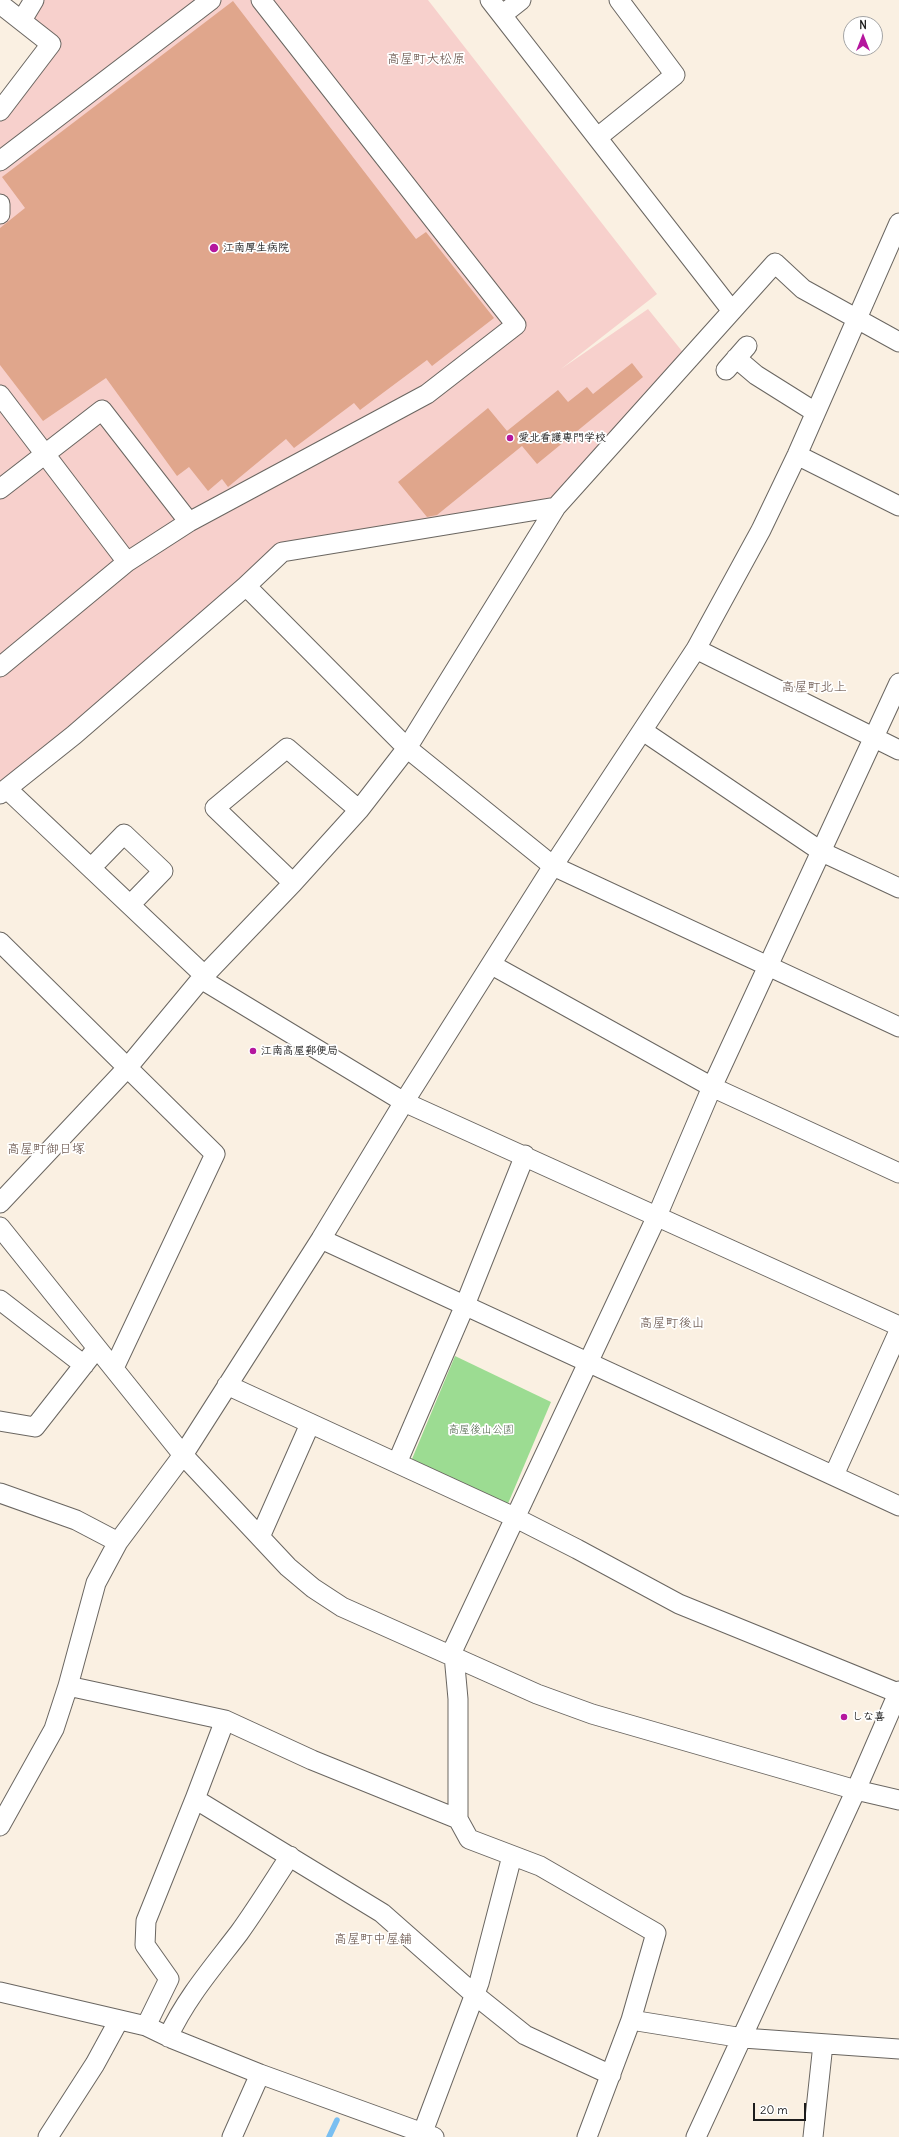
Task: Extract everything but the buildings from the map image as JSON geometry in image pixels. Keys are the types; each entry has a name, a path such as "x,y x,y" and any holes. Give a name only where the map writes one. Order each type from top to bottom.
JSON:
{"street":[{"path":"22,20 34,0"},
{"path":"0,161 211,0"},
{"path":"0,666 127,562 189,522 427,394 516,325 261,0"},
{"path":"521,0 496,7 732,310"},
{"path":"598,137 675,75 619,0"},
{"path":"0,4 51,44 0,111"},
{"path":"0,204 0,214"},
{"path":"0,1826 54,1729 68,1686 96,1583 118,1542 183,1455 321,1239 404,1102 553,866 696,649 761,530 816,412 899,224"},
{"path":"0,1203 128,1068 203,977 293,883 359,810 407,748 556,507 775,263 802,289 899,342"},
{"path":"736,358 756,375 816,412"},
{"path":"0,395 127,562"},
{"path":"0,489 44,453 102,410 189,522"},
{"path":"796,455 899,506"},
{"path":"556,507 282,552 246,586 74,735 3,791 91,868 203,977 404,1102 899,1326"},
{"path":"246,586 407,748 553,866 899,1027"},
{"path":"696,649 899,750"},
{"path":"587,2137 631,2020 656,1933 540,1866 469,1839 458,1819 458,1699 452,1655 514,1517 657,1216 712,1087 899,683"},
{"path":"643,731 822,852 899,888"},
{"path":"293,883 215,808 287,748 359,810"},
{"path":"91,868 124,834 163,871 130,906"},
{"path":"0,942 215,1154 114,1368"},
{"path":"492,964 712,1087 899,1173"},
{"path":"397,1463 465,1305 525,1156"},
{"path":"0,1228 183,1455 288,1567 313,1588 342,1607 537,1694 592,1714 856,1790 899,1800"},
{"path":"321,1239 899,1506"},
{"path":"0,1300 84,1365"},
{"path":"834,1475 899,1331"},
{"path":"0,1421 35,1427 97,1348"},
{"path":"227,1385 514,1517 679,1604 899,1692 743,2038 696,2137"},
{"path":"260,1537 310,1424"},
{"path":"0,1493 76,1520 118,1542"},
{"path":"68,1686 225,1720 312,1760 458,1819"},
{"path":"146,2026 169,1979 145,1945 146,1921 225,1720"},
{"path":"195,1799 382,1913 475,1995 525,2035 611,2075"},
{"path":"168,2037 176,2020 201,1981 239,1933 290,1856"},
{"path":"0,1992 146,2026 168,2037 260,2074 426,2136 475,1995 512,1856"},
{"path":"48,2137 95,2064 119,2020"},
{"path":"631,2020 743,2038 899,2049"},
{"path":"813,2137 823,2044"},
{"path":"232,2137 260,2074"}],"shaded area":[{"path":"34,0 428,0 657,294 561,369 648,309 690,361 556,507 282,552 0,793 0,111 51,44 22,20"}],"green space":[{"name":"高屋後山公園","path":"455,1356 551,1402 507,1506 412,1459"}],"waterway":[{"path":"329,2137 337,2120"}],"place":[{"name":"江南厚生病院","path":"214,248"},
{"name":"愛北看護専門学校","path":"510,438"},
{"name":"江南高屋郵便局","path":"253,1051"},
{"name":"しな喜","path":"844,1717"}],"district":[{"name":"高屋町大松原","path":"426,59"},
{"name":"高屋町北上","path":"814,687"},
{"name":"高屋町御日塚","path":"46,1149"},
{"name":"高屋町後山","path":"672,1323"},
{"name":"高屋町中屋舗","path":"373,1939"}]}
